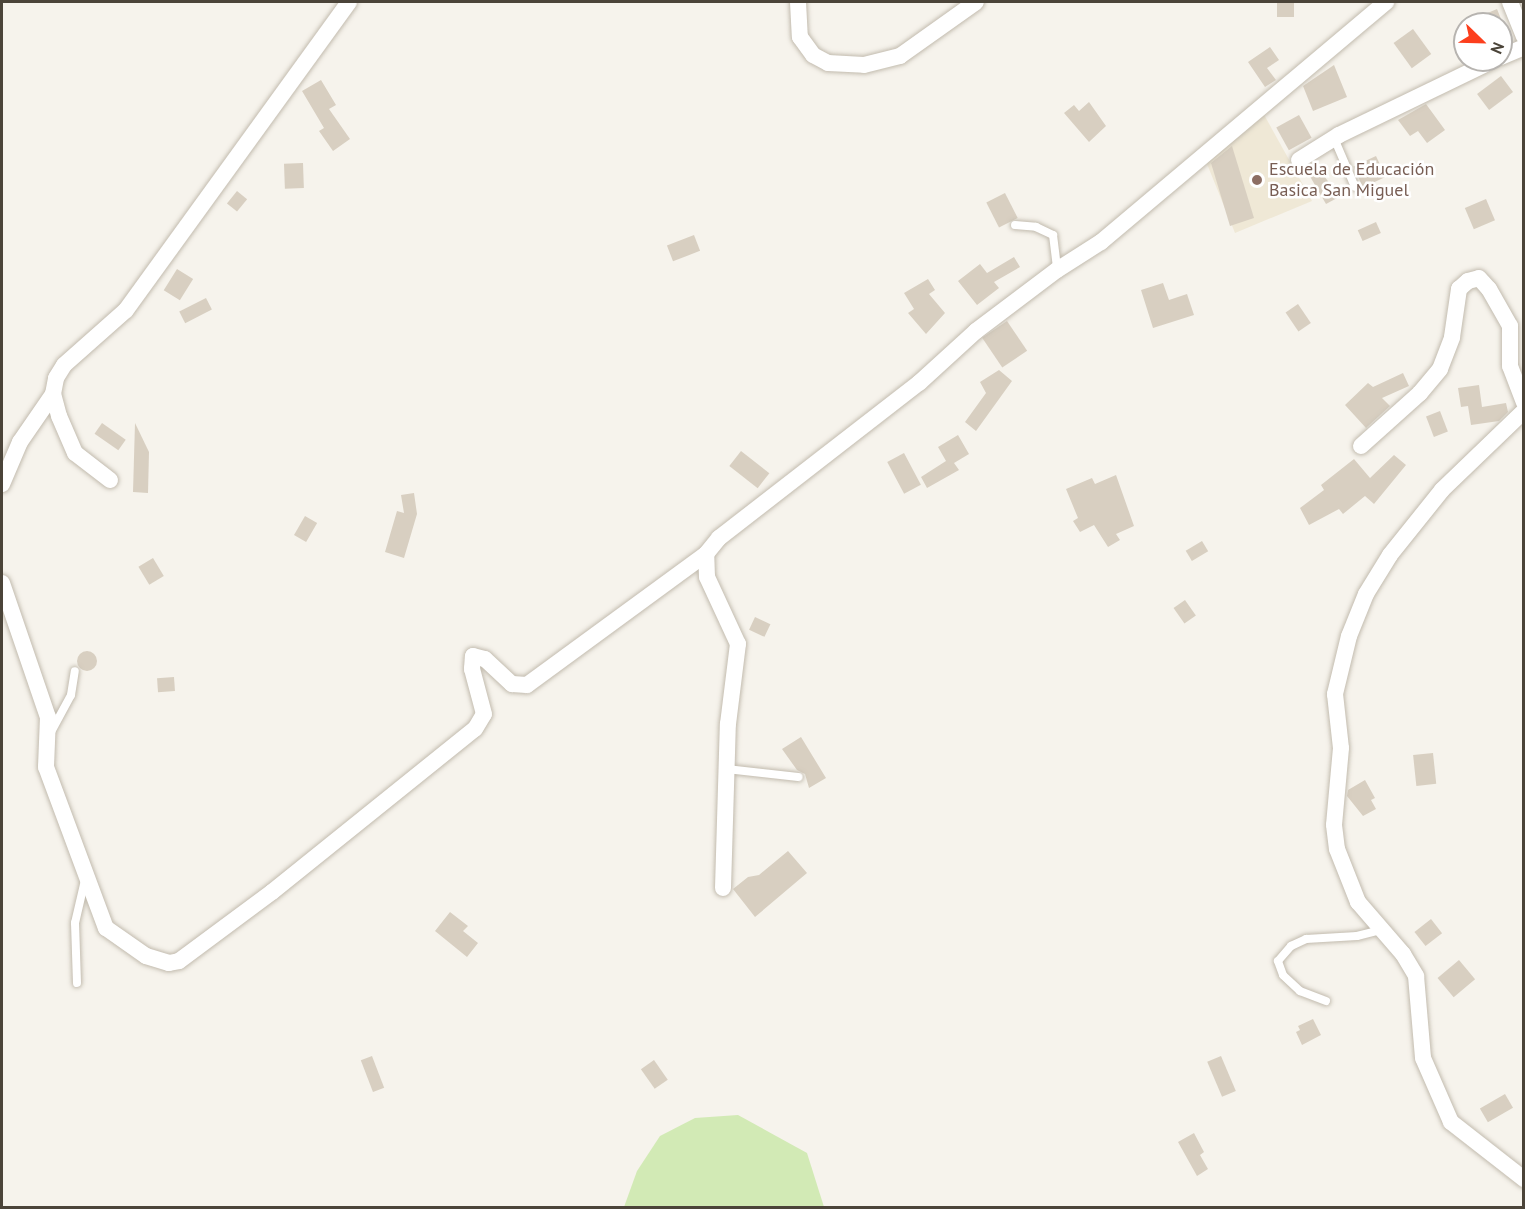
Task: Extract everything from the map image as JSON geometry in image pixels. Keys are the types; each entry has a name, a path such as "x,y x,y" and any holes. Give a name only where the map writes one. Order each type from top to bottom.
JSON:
{"street":[{"path":"2,484 20,442 53,394 56,378 64,365 126,310 350,2"},
{"path":"798,2 800,37 813,55 828,63 864,65 900,56 976,2"},
{"path":"2,583 42,694 47,737 46,767 106,928 146,956 161,963 179,961 272,892 475,729 484,714 472,669 473,657 485,659 512,684 527,684 706,554 719,538 1057,270 1101,242 1386,2"},
{"path":"1510,2 1524,36"},
{"path":"1299,160 1334,138 1469,72"},
{"path":"1361,446 1440,369 1452,338 1459,289 1468,281 1479,278 1506,319 1510,366 1524,402"},
{"path":"53,394 75,453 110,480"},
{"path":"1524,411 1456,475 1390,555 1366,594 1342,656 1335,694 1341,748 1334,825 1337,849 1358,902 1403,954 1416,976 1423,1058 1451,1122 1524,1179"},
{"path":"706,554 707,577 738,644 725,769 723,888"}],"lane":[{"path":"1334,138 1355,187"},
{"path":"1015,225 1036,227 1053,235 1057,270"},
{"path":"47,737 71,695 75,671"},
{"path":"725,769 799,777"},
{"path":"77,983 75,923 86,877"},
{"path":"1326,1001 1300,991 1283,975 1278,961 1291,945 1306,939 1357,936 1381,930"}],"shaded area":[{"name":"Escuela de Educación Basica San Miguel","path":"1262,111 1312,201 1235,233 1205,159"}],"green space":[{"path":"738,1115 807,1153 824,1207 624,1207 637,1171 660,1136 695,1118"}],"building":[{"path":"1277,2 1294,2 1294,17 1277,17"},
{"path":"1413,29 1431,54 1412,68 1394,43"},
{"path":"1270,47 1279,60 1267,68 1276,80 1265,87 1248,62"},
{"path":"1334,65 1347,97 1313,111 1303,86"},
{"path":"1501,76 1513,92 1489,110 1477,94"},
{"path":"321,80 336,105 329,109 350,139 333,151 319,131 324,128 302,91"},
{"path":"1089,102 1106,126 1089,142 1064,113 1074,105 1079,111"},
{"path":"1426,104 1445,130 1427,143 1418,131 1410,136 1398,120"},
{"path":"1299,115 1312,138 1289,150 1276,128"},
{"path":"1232,146 1254,218 1230,226 1211,163"},
{"path":"1376,156 1386,177 1363,187 1353,167"},
{"path":"303,163 304,188 285,189 284,164"},
{"path":"1318,167 1339,197 1326,204 1308,173"},
{"path":"237,191 247,199 237,212 227,203"},
{"path":"1005,193 1018,218 999,227 986,203"},
{"path":"1486,199 1495,220 1474,229 1465,208"},
{"path":"1376,222 1381,233 1363,241 1358,230"},
{"path":"694,235 700,251 673,261 667,245"},
{"path":"1014,257 1020,267 994,282 999,288 977,305 958,281 980,264 987,273"},
{"path":"177,269 193,279 180,300 164,290"},
{"path":"928,279 935,290 929,294 945,313 926,334 908,313 914,309 904,293"},
{"path":"1163,283 1169,300 1187,294 1194,315 1153,328 1141,290"},
{"path":"206,298 212,310 185,323 179,312"},
{"path":"1298,304 1311,323 1298,331 1286,312"},
{"path":"1007,321 1027,351 1002,368 982,338"},
{"path":"999,370 1012,381 976,431 965,422 986,393 980,382"},
{"path":"1403,373 1409,386 1382,398 1390,406 1366,428 1345,405 1368,383 1373,387"},
{"path":"1479,385 1482,407 1506,403 1508,412 1499,421 1471,425 1468,406 1461,407 1458,388"},
{"path":"1440,411 1448,432 1434,437 1426,416"},
{"path":"102,423 126,440 118,450 95,434"},
{"path":"135,423 149,452 148,493 133,492"},
{"path":"958,435 969,454 954,463 959,470 927,488 921,477 946,461 938,447"},
{"path":"741,451 769,473 758,488 729,466"},
{"path":"904,453 921,485 904,494 887,462"},
{"path":"1394,455 1406,465 1374,504 1365,496 1343,514 1339,509 1309,525 1300,508 1324,490 1321,485 1354,459 1370,478"},
{"path":"1116,475 1134,526 1116,534 1120,540 1108,547 1094,525 1080,532 1073,521 1078,518 1066,489 1092,478 1095,484"},
{"path":"414,493 417,514 404,558 385,552 397,511 404,513 401,495"},
{"path":"305,516 317,523 306,542 294,535"},
{"path":"1202,541 1208,551 1192,561 1186,551"},
{"path":"153,558 164,576 149,585 138,567"},
{"path":"1185,600 1196,616 1184,624 1174,608"},
{"path":"755,617 770,624 764,637 749,630"},
{"path":"87,651 94,654 97,661 94,668 87,671 80,668 77,661 80,654"},
{"path":"174,677 175,691 158,692 157,678"},
{"path":"801,737 826,778 809,788 805,774 797,770 782,749"},
{"path":"1433,753 1436,784 1416,786 1413,755"},
{"path":"1365,780 1375,798 1371,800 1376,809 1363,816 1347,796 1348,790"},
{"path":"788,851 807,873 755,917 733,889 748,877 759,875"},
{"path":"450,912 468,926 463,931 478,943 467,957 435,931"},
{"path":"1431,919 1442,933 1426,946 1414,932"},
{"path":"1459,960 1475,979 1454,997 1438,978"},
{"path":"1313,1019 1321,1035 1302,1045 1296,1032 1300,1030 1298,1026"},
{"path":"372,1056 384,1088 373,1092 361,1060"},
{"path":"1221,1056 1236,1091 1222,1097 1207,1062"},
{"path":"654,1060 668,1080 655,1089 641,1069"},
{"path":"1505,1094 1513,1108 1488,1122 1480,1108"},
{"path":"1194,1133 1204,1152 1200,1155 1208,1169 1197,1176 1178,1142"}],"place":[{"name":"Escuela de Educación Basica San Miguel","path":"1257,180"}]}
